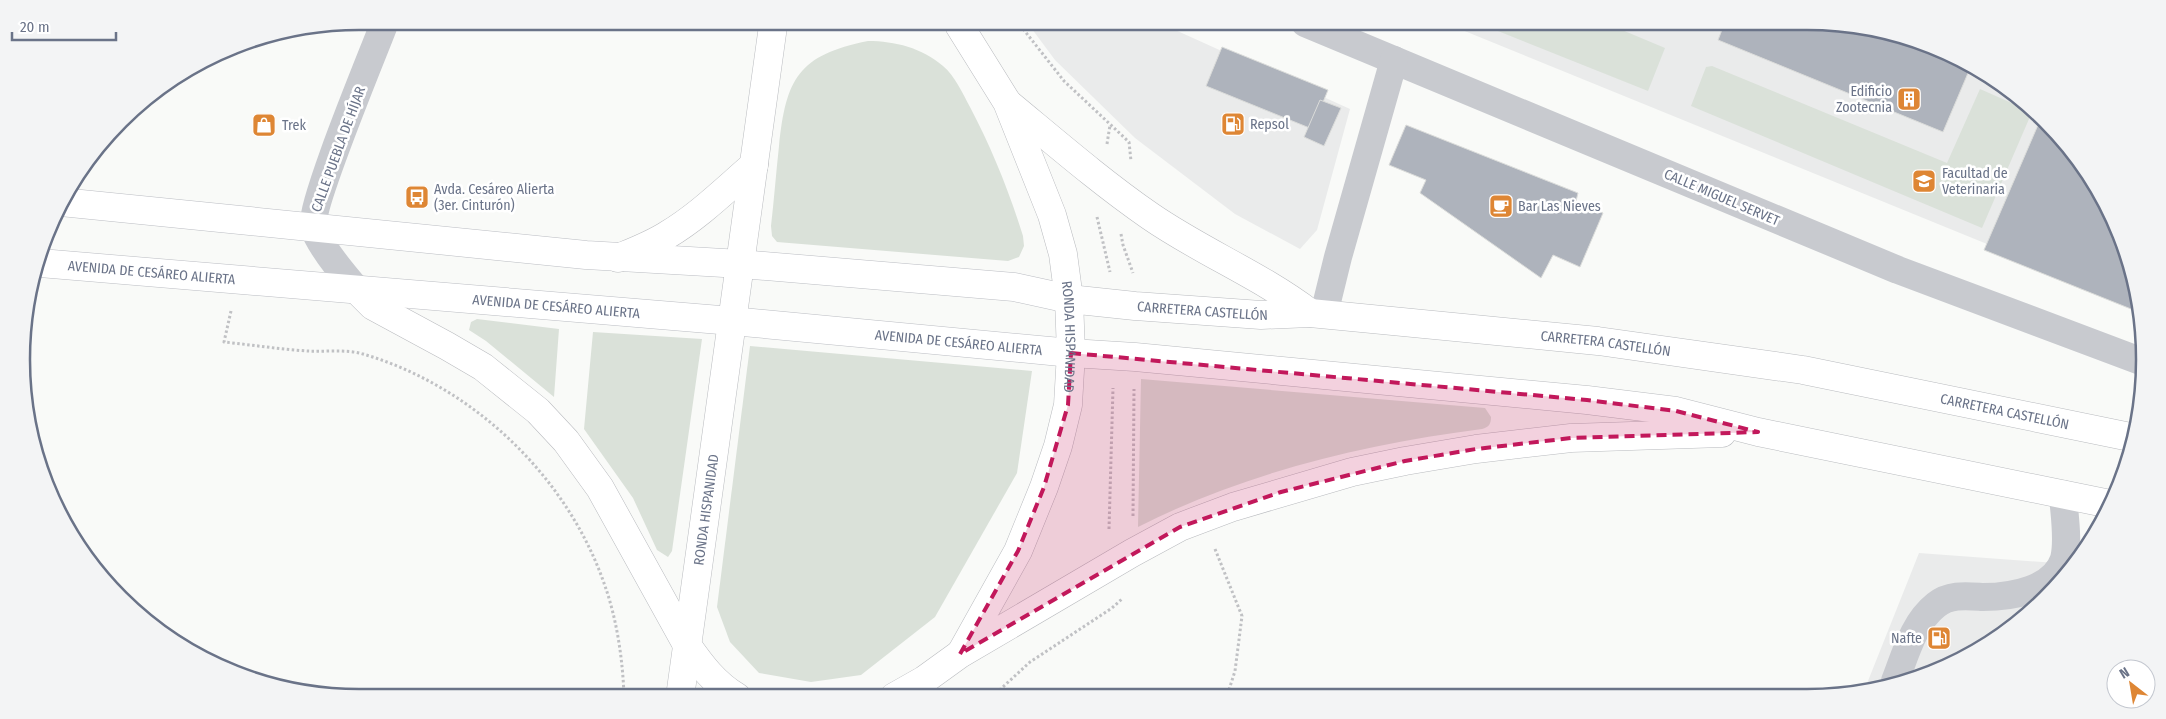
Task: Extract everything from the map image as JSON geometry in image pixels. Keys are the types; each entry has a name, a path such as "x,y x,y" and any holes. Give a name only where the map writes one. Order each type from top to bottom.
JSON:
{"main road":[{"name":"RONDA HISPANIDAD","path":"681,689 775,30"},
{"name":"RONDA HISPANIDAD","path":"932,689 960,654 1018,551 1058,446 1068,405 1071,353 1069,299 1063,254 1052,215 1007,102 960,30"},
{"path":"1007,102 1092,174 1151,216 1194,243 1317,313"},
{"path":"618,258 669,234 721,194 754,165"},
{"path":"70,203 618,258 741,264 1014,287 1069,299"},
{"name":"AVENIDA DE CESÁREO ALIERTA","path":"44,263 732,321 1071,353"},
{"path":"357,290 373,306 483,367 538,411 566,441 600,488 687,644 704,669 725,689"},
{"name":"CARRETERA CASTELLÓN","path":"1069,299 1134,306 1261,315 1317,313 1598,341 1803,370 2127,436"},
{"path":"1071,353 1135,356 1587,400 1676,411 1758,432 2103,503"},
{"path":"908,689 960,654 1180,527 1281,492 1352,472 1467,450 1571,438 1758,432"}],"street":[{"name":"CALLE PUEBLA DE HÍJAR","path":"357,290 337,267 314,228 313,216 383,30"},
{"name":"CALLE MIGUEL SERVET","path":"1322,30 1898,270 2136,359"},
{"path":"1317,313 1341,248 1394,60"},
{"path":"1897,676 1915,633 1924,618 1934,606 1944,599 1955,596 1998,597 2016,593 2035,588 2056,572 2064,559 2063,494"}],"path":[{"path":"1024,30 1064,80 1129,142 1131,152 1130,167"},
{"path":"1121,233 1134,277"},
{"path":"361,353 413,371 458,399 508,436 546,479 568,510 585,540 606,586 618,641 623,689"},
{"path":"1133,523 1134,383"},
{"path":"1202,518 1242,616 1235,671 1229,689"},
{"path":"1000,689 1030,662 1112,608 1125,595"}],"highlighted area":[{"path":"1071,353 1587,400 1676,411 1758,432 1571,438 1476,449 1405,461 1281,492 1180,527 960,654 1018,551 1044,487 1068,405"}],"shaded area":[{"name":"Repsol","path":"1033,30 1175,30 1350,109 1317,230 1300,249 1235,214 1135,138 1055,60"},
{"name":"Facultad de Veterinaria","path":"1462,30 1828,31 1871,36 1933,55 1990,86 2024,112 2038,126 1987,244"},
{"path":"1496,30 1622,30 1665,48 1648,91"},
{"path":"868,41 898,44 926,54 943,66 955,80 986,139 1012,203 1023,236 1024,246 1019,257 1008,261 777,242 772,236 771,226 782,123 792,87 800,74 811,63 826,54 844,47"},
{"path":"1712,66 1947,163 1980,89 2015,104 2030,118 1982,228 1691,106 1706,67"},
{"path":"477,319 559,329 554,397 486,341 469,330 471,322"},
{"path":"593,332 702,339 672,551 668,557 657,550 633,498 584,429"},
{"path":"750,346 1032,371 1017,473 935,617 861,675 811,682 759,673 730,642 717,607"},
{"path":"1141,379 1485,408 1491,419 1488,426 1482,429 1438,435 1349,452 1262,476 1178,508 1138,527"},
{"name":"Nafte","path":"1919,553 2065,564 2024,607 1971,645 1912,672 1867,684"}],"building":[{"name":"Edificio Zootecnia","path":"1722,30 1806,30 1850,33 1871,36 1912,47 1968,73 1943,132 1718,40"},
{"path":"1222,47 1328,90 1312,129 1206,86"},
{"path":"1320,100 1341,108 1324,146 1304,137"},
{"path":"1406,125 1578,193 1576,201 1603,213 1580,267 1553,255 1541,278 1420,193 1426,180 1389,165"},
{"path":"2038,126 2068,159 2102,214 2119,254 2132,309 1984,250"}],"place":[{"name":"Edificio Zootecnia","path":"1909,99"},
{"name":"Repsol","path":"1233,124"},
{"name":"Trek","path":"264,125"},
{"name":"Facultad de Veterinaria","path":"1924,181"},
{"name":"Avda. Cesáreo Alierta (3er. Cinturón)","path":"417,197"},
{"name":"Bar Las Nieves","path":"1501,206"},
{"name":"Nafte","path":"1939,638"}]}
